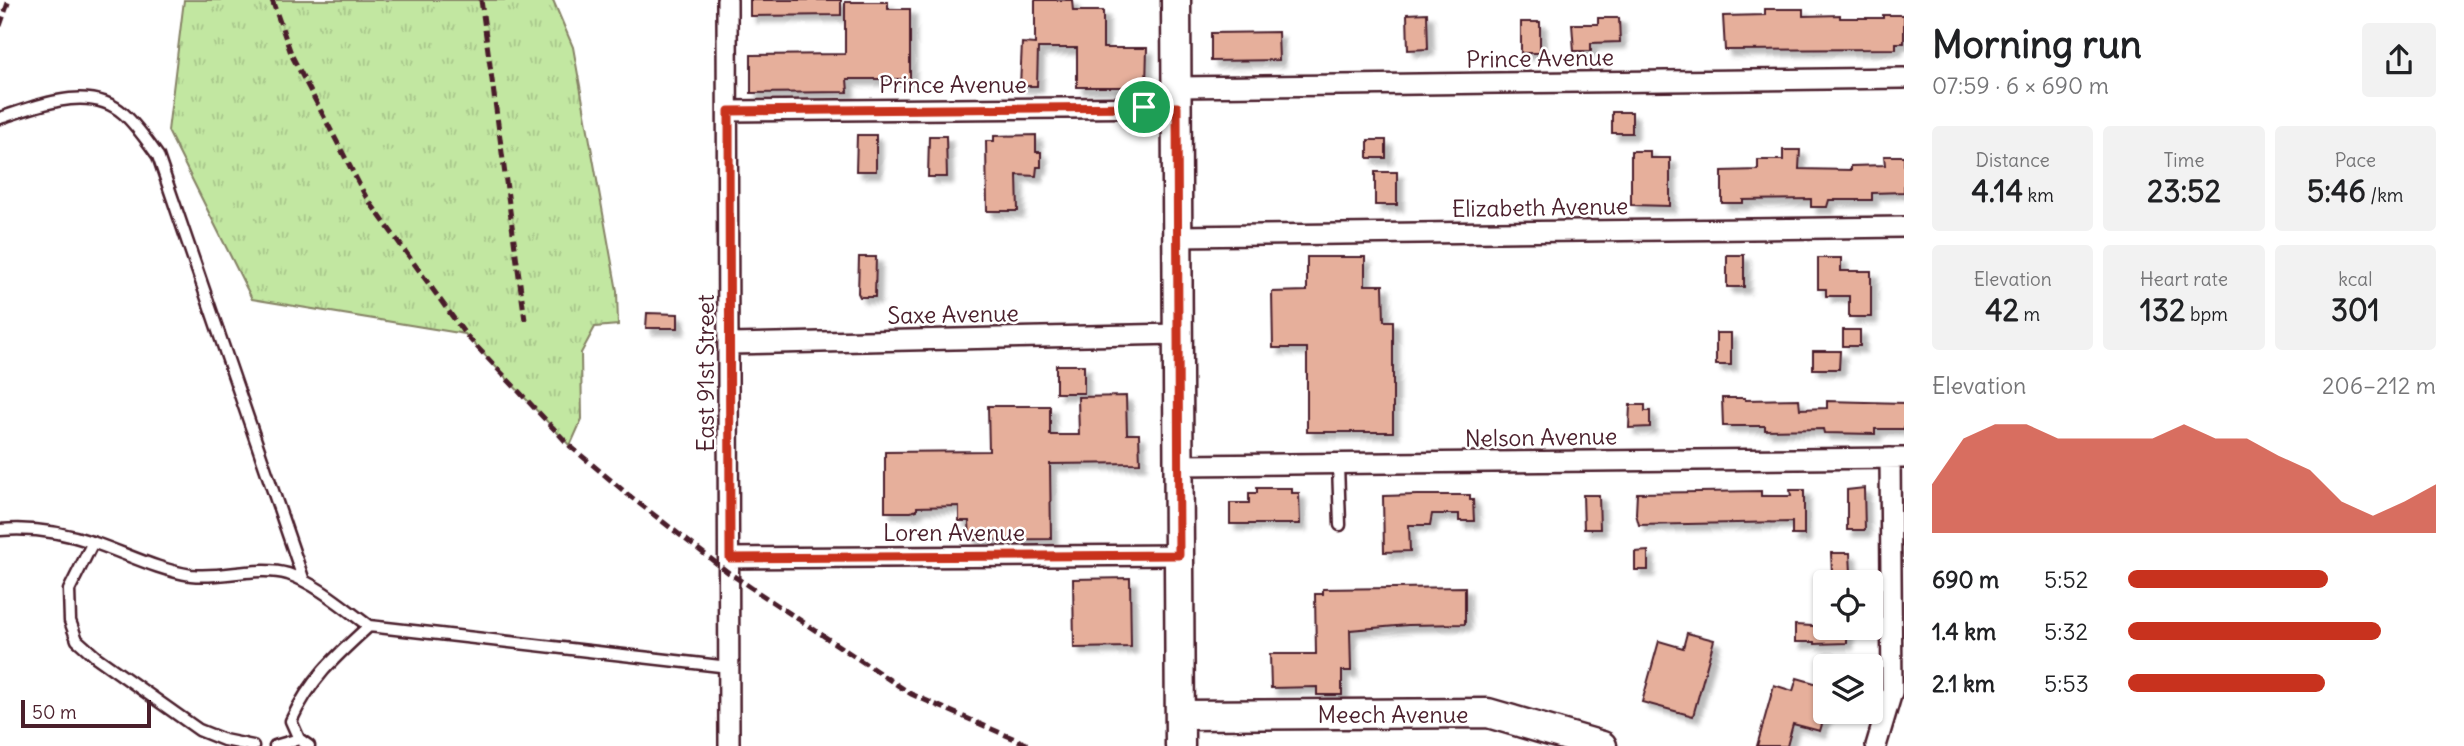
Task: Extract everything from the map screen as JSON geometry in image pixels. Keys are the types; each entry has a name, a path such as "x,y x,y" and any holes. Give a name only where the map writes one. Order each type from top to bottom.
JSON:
{"main road":[{"path":"1176,0 1180,746"},
{"name":"Meech Avenue","path":"1180,715 1488,713 1602,746"}],"street":[{"name":"East 91st Street","path":"727,0 729,746"},
{"name":"Prince Avenue","path":"729,111 1904,78"},
{"name":"Elizabeth Avenue","path":"1177,236 1904,227"},
{"name":"Saxe Avenue","path":"729,344 1178,334"},
{"name":"Nelson Avenue","path":"1178,465 1897,458"},
{"path":"1876,746 1892,692 1897,458"},
{"name":"Loren Avenue","path":"730,558 1179,555"}],"lane":[{"path":"0,118 48,102 86,100 108,103 124,114 158,156 304,582"},
{"path":"1338,464 1340,525"},
{"path":"0,530 46,530 93,542 160,568 192,575 286,573 304,582 369,626 729,667"},
{"path":"93,542 69,590 70,621 77,639 96,657 199,730 224,740 253,746"},
{"path":"309,746 299,739 291,721 304,693 326,665 369,626"},
{"path":"275,746 299,739"}],"green space":[{"path":"184,0 553,0 573,47 617,291 618,325 595,327 581,353 582,419 570,446 465,334 252,299 168,131"}],"building":[{"path":"750,0 841,0 841,15 750,16"},
{"path":"1035,0 1072,0 1073,11 1103,11 1103,48 1147,48 1146,87 1077,87 1077,48 1038,48 1037,86 1020,86 1022,43 1035,44"},
{"path":"845,2 888,2 888,9 910,9 910,79 847,79 848,92 751,93 751,55 845,54"},
{"path":"1765,9 1803,9 1803,16 1840,15 1840,18 1904,15 1904,43 1896,43 1896,49 1725,50 1723,16 1765,15"},
{"path":"1427,13 1428,49 1408,50 1407,14"},
{"path":"1598,18 1619,18 1620,42 1591,43 1591,51 1574,51 1572,24 1598,24"},
{"path":"1521,22 1540,22 1540,53 1521,53"},
{"path":"1278,32 1279,60 1211,61 1211,33"},
{"path":"1612,112 1632,112 1632,133 1612,133"},
{"path":"857,135 876,135 876,171 856,171"},
{"path":"1036,135 1036,152 1041,152 1041,167 1037,167 1036,176 1017,175 1018,211 987,211 986,141 994,141 994,136"},
{"path":"929,136 946,136 947,177 928,177"},
{"path":"1368,140 1386,140 1386,158 1368,158"},
{"path":"1783,150 1800,150 1799,169 1851,170 1851,166 1885,165 1884,156 1904,156 1904,192 1872,193 1872,200 1829,200 1827,207 1811,207 1811,199 1722,203 1722,171 1758,170 1758,160 1783,160"},
{"path":"1631,151 1650,151 1650,158 1670,158 1670,206 1631,205"},
{"path":"1375,172 1397,172 1397,205 1375,205"},
{"path":"1727,255 1744,255 1744,287 1727,287"},
{"path":"859,257 876,257 875,297 860,297 858,293"},
{"path":"1307,257 1365,257 1365,285 1383,285 1384,321 1393,321 1393,432 1307,432 1307,348 1273,348 1272,292 1307,291"},
{"path":"1818,258 1841,258 1841,271 1871,271 1871,317 1849,317 1849,296 1826,296 1826,289 1818,289"},
{"path":"647,313 678,314 678,328 646,328"},
{"path":"1843,330 1860,330 1860,346 1843,346"},
{"path":"1716,333 1731,333 1731,365 1716,365"},
{"path":"1813,351 1840,351 1839,369 1813,369"},
{"path":"1056,365 1084,365 1084,393 1056,393"},
{"path":"1126,396 1127,434 1139,434 1140,463 1050,464 1051,539 973,540 970,538 969,521 959,521 959,506 917,507 917,510 911,512 885,512 885,452 989,451 988,406 1050,406 1050,435 1079,435 1078,397"},
{"path":"1722,398 1799,399 1800,409 1827,408 1827,401 1904,403 1904,429 1875,429 1875,434 1824,433 1823,429 1765,430 1765,426 1723,426"},
{"path":"1630,405 1645,405 1645,411 1650,411 1650,427 1629,428"},
{"path":"1257,488 1292,488 1292,493 1299,493 1300,524 1230,524 1230,503 1249,503 1249,493 1257,493"},
{"path":"1864,488 1865,530 1847,530 1847,490"},
{"path":"1790,490 1804,490 1804,535 1792,535 1792,522 1639,525 1636,514 1637,493 1761,491 1761,496 1791,496"},
{"path":"1470,495 1470,500 1473,500 1474,521 1459,521 1459,514 1432,514 1430,525 1409,525 1410,551 1384,552 1383,496"},
{"path":"1583,495 1599,495 1600,529 1584,529"},
{"path":"1648,551 1648,570 1635,570 1635,552"},
{"path":"1831,553 1850,553 1851,570 1832,570"},
{"path":"1130,578 1131,647 1074,648 1073,579"},
{"path":"1465,587 1465,624 1350,630 1351,671 1342,671 1342,695 1317,695 1317,687 1271,688 1270,654 1316,654 1315,594 1323,594 1323,589"},
{"path":"1795,625 1813,626 1813,640 1847,640 1847,643 1795,642"},
{"path":"1687,633 1714,640 1693,716 1642,702 1659,641 1683,648"},
{"path":"1797,678 1813,683 1813,724 1822,724 1820,731 1793,724 1787,746 1757,746 1774,685 1793,691"}],"railway":[{"path":"0,26 9,0"},
{"path":"272,0 292,56 366,197 465,334 570,446 729,573 911,694 1031,746"},
{"path":"481,0 525,320"}],"route":[{"path":"1144,107 1177,107 1179,555 730,558 729,111 1144,107"}]}
